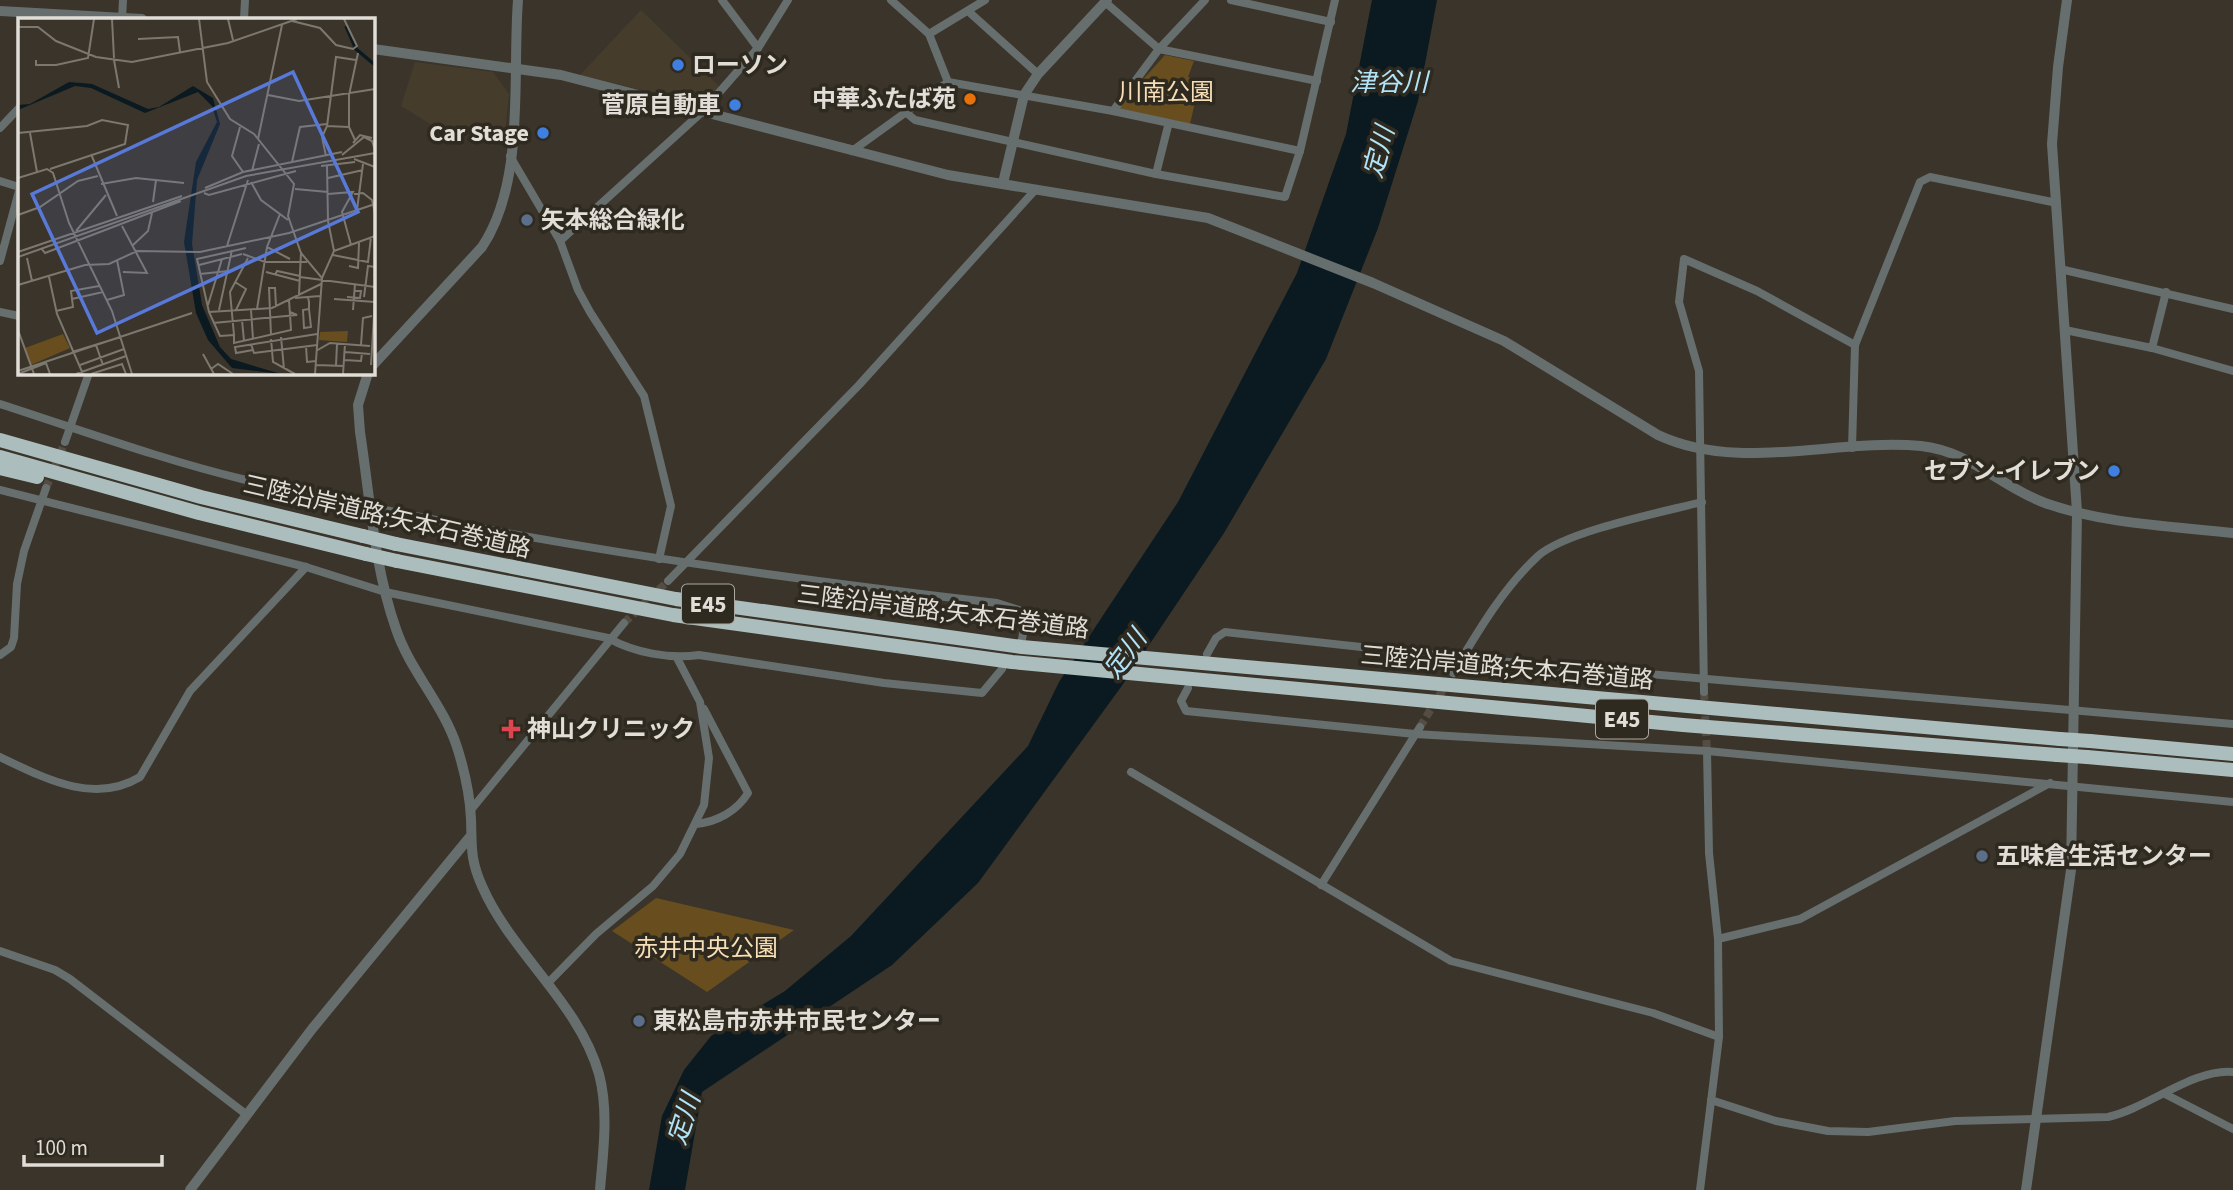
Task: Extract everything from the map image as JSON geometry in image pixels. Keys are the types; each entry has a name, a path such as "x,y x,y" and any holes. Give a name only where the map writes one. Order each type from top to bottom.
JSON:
{"highway":[{"name":"三陸沿岸道路;矢本石巻道路","path":"0,440 201,497 396,544 676,599 1022,643 2233,754"},
{"name":"三陸沿岸道路;矢本石巻道路","path":"0,457 199,513 397,561 673,615 1007,666 2233,770"},
{"path":"0,468 199,513"}],"street":[{"path":"1,12 122,18 123,0"},
{"path":"244,18 246,0"},
{"path":"374,363 482,247 494,228 504,200 510,156 519,0"},
{"path":"722,0 758,48"},
{"path":"560,241 702,111 758,48 788,0"},
{"path":"891,0 929,34 948,82"},
{"path":"929,34 985,0"},
{"path":"1113,111 1159,49 1205,0"},
{"path":"1231,0 1331,22"},
{"path":"904,111 915,120 1012,144 1285,197 1300,151 1335,0"},
{"path":"2026,1190 2071,870 2074,785 2077,512 2052,144 2067,0"},
{"path":"1003,183 1024,95 1038,74 1106,1 1159,49 1317,81"},
{"path":"968,11 1038,74"},
{"path":"374,49 561,75 948,175 1208,218 1373,283 1504,341 1658,435 1702,450 1727,452 1906,445 1952,453 2032,498 2077,512 2233,533"},
{"path":"852,151 904,111 948,82 1113,111 1168,126 1300,151"},
{"path":"0,128 18,109"},
{"path":"1156,174 1168,126"},
{"path":"510,156 560,241 578,290 644,396 649,409 671,506 659,559"},
{"path":"1853,448 1855,345 1920,182 1925,178 2057,203"},
{"path":"0,181 18,189"},
{"path":"668,580 859,385 1037,189"},
{"path":"0,261 18,193"},
{"path":"1704,692 1699,371 1679,302 1684,259 1758,291 1855,345"},
{"path":"2060,269 2233,309"},
{"path":"2152,348 2166,292"},
{"path":"0,312 18,316"},
{"path":"2065,330 2152,348 2233,370"},
{"path":"65,442 89,374"},
{"path":"368,374 358,405 385,592 405,651 444,718 456,746 470,811 469,838 481,885 501,922 547,984 588,1048 598,1073 605,1117 600,1190"},
{"path":"0,404 152,455 241,478 372,506 686,564 997,603 1019,610 1026,617 1022,643"},
{"path":"0,655 11,647 14,638 18,584 40,500 46,488"},
{"path":"0,490 306,566 385,592 608,638 622,646 677,658 699,655 884,682 982,693 1007,666"},
{"path":"1452,673 1506,593 1540,554 1581,534 1702,502"},
{"path":"0,757 46,779 88,790 108,790 140,777 190,691 306,566"},
{"path":"470,811 608,638 624,623"},
{"path":"1201,659 1216,638 1224,632 1462,657 2233,724"},
{"path":"677,658 748,793 740,807 709,823 696,824"},
{"path":"1187,683 1181,701 1186,711 1707,751 2233,802"},
{"path":"547,984 596,934 653,886 680,854 704,804 709,758 700,702"},
{"path":"1321,885 1418,730"},
{"path":"1700,1190 1719,1037 1718,939 1709,853 1707,751"},
{"path":"1131,772 1451,961 1653,1013 1719,1037"},
{"path":"1718,939 1800,919 2049,783"},
{"path":"190,1190 312,1028 469,838"},
{"path":"0,951 55,970 70,979 247,1115"},
{"path":"1711,1100 1776,1121 1828,1131 1868,1132 1955,1121 2108,1117 2127,1113 2213,1072 2233,1072"},
{"path":"2165,1094 2233,1129"}],"shaded area":[{"path":"641,10 719,86 708,101 700,104 580,75"},
{"path":"415,62 493,72 509,94 505,134 440,130 401,106"}],"green space":[{"name":"川南公園","path":"1165,55 1194,61 1188,77 1200,81 1190,124 1117,108"},
{"name":"赤井中央公園","path":"656,898 794,930 707,992 612,931"}],"water":[{"path":"1372,0 1437,0 1418,101 1378,228 1326,359 1224,533 1121,687 978,883 892,965 702,1092 685,1190 649,1190 662,1116 684,1070 711,1036 785,991 851,936 1028,746 1059,682 1178,502 1297,273 1346,134"}],"tunnel":[{"path":"46,488 65,442"},
{"path":"624,623 668,581"},
{"path":"1420,727 1453,673"},
{"path":"1704,692 1707,751"}],"place":[{"name":"ローソン","path":"678,65"},
{"name":"中華ふたば苑","path":"970,99"},
{"name":"菅原自動車","path":"735,105"},
{"name":"Car Stage","path":"543,133"},
{"name":"矢本総合緑化","path":"527,220"},
{"name":"セブン-イレブン","path":"2114,471"},
{"name":"神山クリニック","path":"511,729"},
{"name":"五味倉生活センター","path":"1982,856"},
{"name":"東松島市赤井市民センター","path":"639,1021"}],"water label":[{"name":"津谷川","path":"1389,82"},
{"name":"定川","path":"1379,152"},
{"name":"定川","path":"1125,654"},
{"name":"定川","path":"684,1119"}]}
